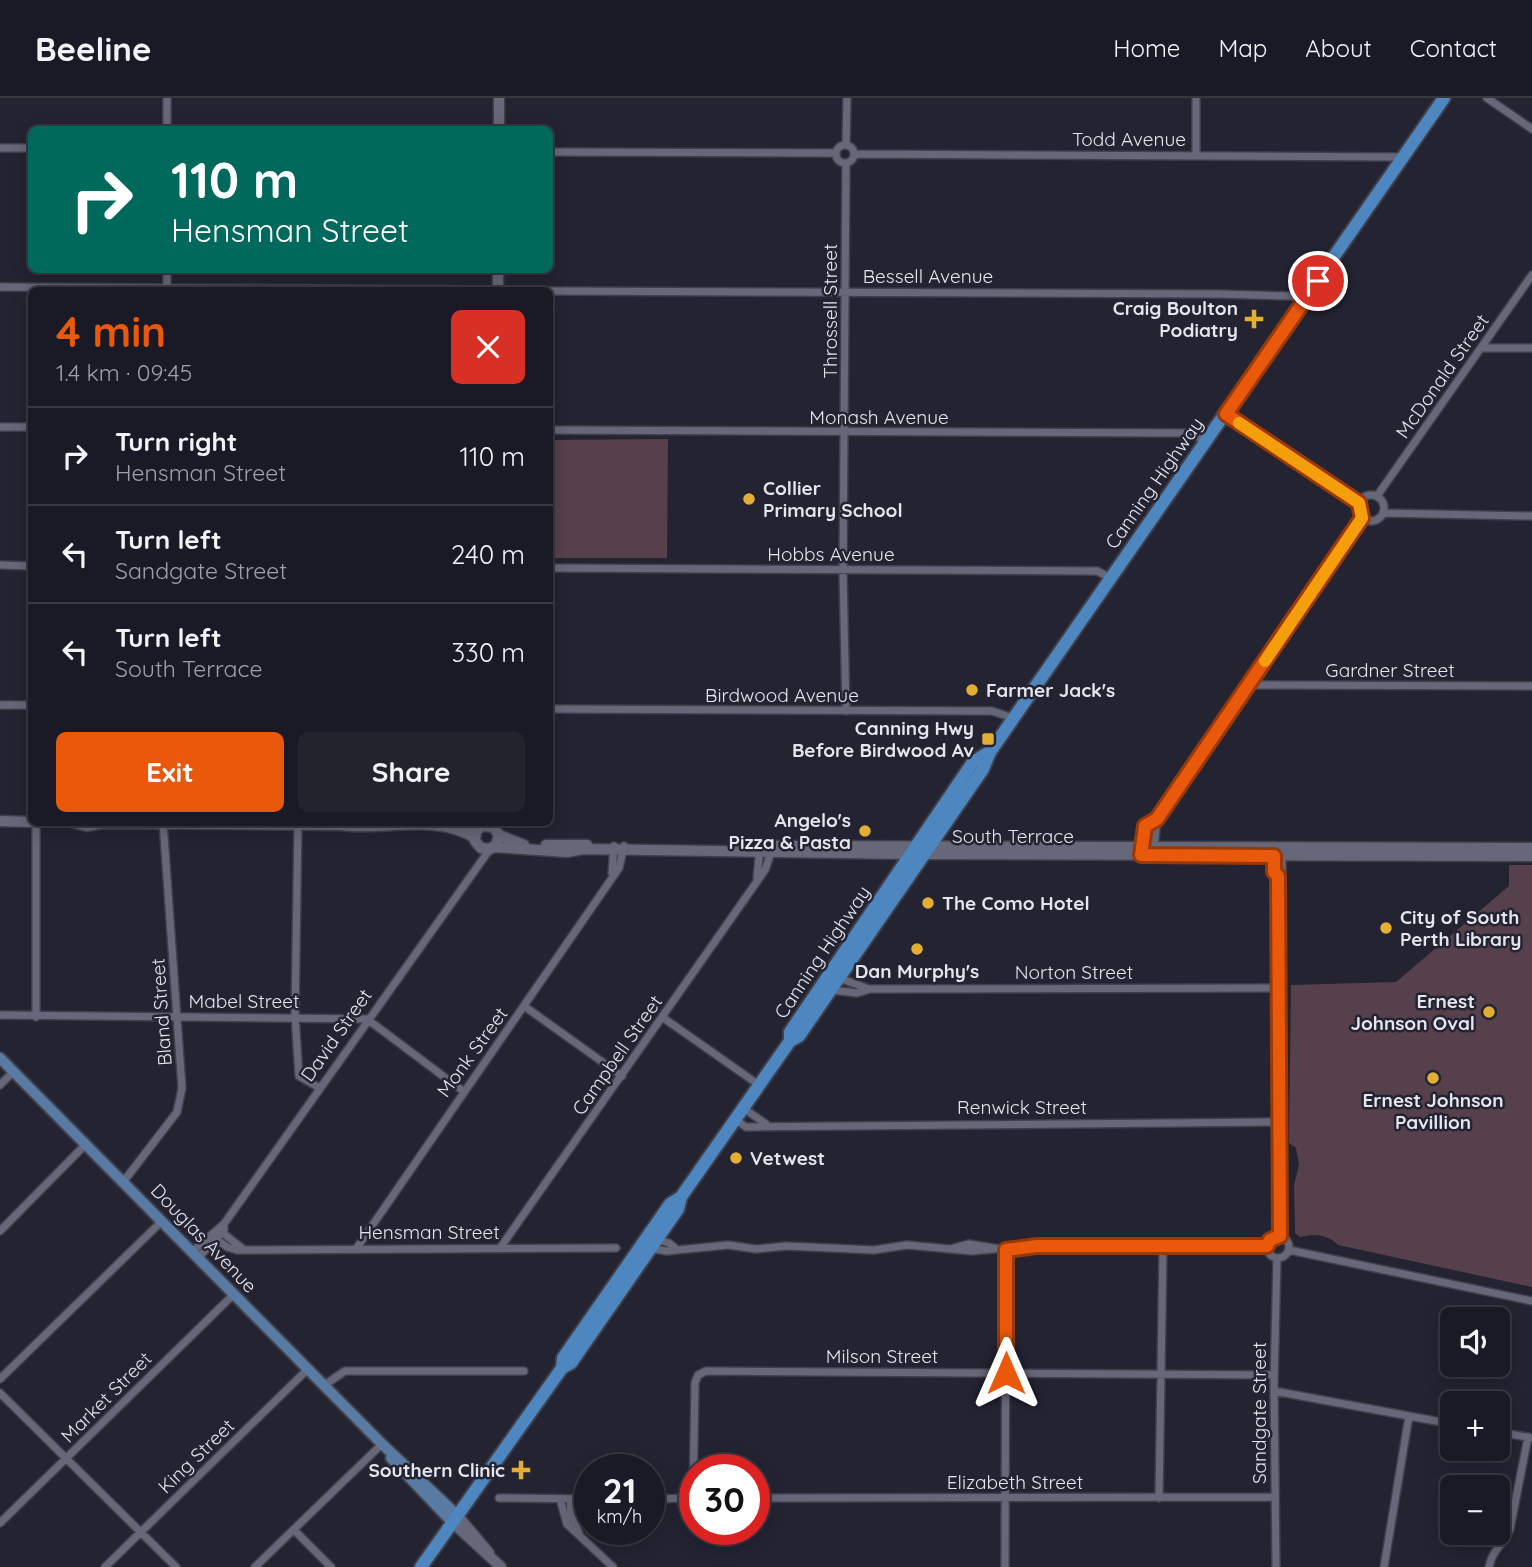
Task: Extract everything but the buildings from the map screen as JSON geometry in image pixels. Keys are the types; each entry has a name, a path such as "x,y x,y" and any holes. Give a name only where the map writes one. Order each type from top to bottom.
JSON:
{"highway":[{"name":"Canning Highway","path":"421,1567 562,1368 563,1358 649,1242 670,1204 681,1197 790,1041 799,1036 831,990 973,762 990,752 1444,98"},
{"name":"Canning Highway","path":"790,1041 790,1032 920,849"}],"main road":[{"path":"499,98 499,126"},
{"path":"0,821 28,822"},
{"path":"329,826 378,826"},
{"path":"446,826 477,842 483,826"},
{"path":"492,848 497,829"},
{"name":"South Terrace","path":"497,829 521,845 619,848 1532,856"},
{"name":"South Terrace","path":"477,842 492,848 567,852 619,848"},
{"name":"South Terrace","path":"1278,852 1532,848"},
{"name":"Douglas Avenue","path":"0,1058 326,1384 382,1444 400,1469 497,1563"}],"street":[{"path":"167,98 167,126"},
{"path":"836,153 839,160 846,163 853,159 855,154 846,145 847,98"},
{"path":"1196,98 1196,155"},
{"path":"1488,98 1532,129"},
{"path":"553,152 836,153 846,145"},
{"path":"0,148 28,148"},
{"name":"Todd Avenue","path":"855,154 1404,157"},
{"name":"Throssell Street","path":"846,163 843,570 846,711"},
{"name":"McDonald Street","path":"1377,496 1532,275"},
{"path":"0,287 28,287"},
{"name":"Bessell Avenue","path":"553,291 1217,294 1292,296 1304,302"},
{"path":"1481,348 1532,348"},
{"path":"1141,851 1145,826 1157,819 1362,518 1359,503 1226,414"},
{"path":"0,427 28,427"},
{"name":"Monash Avenue","path":"553,430 1189,433 1207,442"},
{"path":"1359,503 1365,497 1377,496 1383,502 1384,513"},
{"path":"1362,518 1373,522 1384,513 1532,516"},
{"path":"0,565 28,566"},
{"name":"Hobbs Avenue","path":"553,568 1097,571 1111,578"},
{"name":"Gardner Street","path":"1248,685 1532,686"},
{"path":"0,705 28,705"},
{"name":"Birdwood Avenue","path":"553,709 992,711 1013,718"},
{"path":"1154,851 1157,819"},
{"path":"34,826 36,1017"},
{"name":"Bland Street","path":"124,1181 177,1112 182,1087 163,826"},
{"path":"298,826 295,1016 299,1076 318,1087"},
{"name":"David Street","path":"476,865 477,842"},
{"name":"David Street","path":"195,1255 218,1232 476,865 492,848"},
{"name":"Monk Street","path":"356,1249 524,1006 612,873 619,868 619,848"},
{"name":"Campbell Street","path":"757,878 760,849"},
{"name":"Campbell Street","path":"500,1248 622,1076 757,878 773,849"},
{"path":"1278,852 1282,872 1278,876 1280,1236"},
{"name":"Norton Street","path":"839,978 870,989"},
{"name":"Norton Street","path":"831,990 857,993 870,989 1278,988"},
{"path":"524,1006 622,1076"},
{"name":"Mabel Street","path":"0,1015 295,1016 367,1019"},
{"path":"662,1017 759,1085"},
{"path":"367,1019 463,1091"},
{"path":"0,1085 13,1072"},
{"path":"743,1108 766,1124"},
{"name":"Renwick Street","path":"736,1119 746,1127 766,1124 1278,1122"},
{"path":"0,1231 86,1144"},
{"path":"0,1378 162,1221"},
{"name":"Hensman Street","path":"218,1232 243,1249 616,1248"},
{"path":"1280,1236 1288,1242 1289,1250 1286,1255 1277,1258 1271,1256 1267,1246 1270,1240 1280,1236"},
{"path":"649,1242 676,1249 728,1245 756,1249 778,1246 857,1250 907,1245 982,1252 1037,1246 1267,1246"},
{"path":"649,1242 670,1243 676,1249"},
{"path":"1159,1498 1163,1248"},
{"path":"1005,1567 1006,1250"},
{"path":"1289,1250 1532,1301"},
{"name":"Sandgate Street","path":"1276,1567 1274,1375 1277,1258"},
{"name":"Market Street","path":"0,1523 234,1294"},
{"name":"King Street","path":"105,1567 309,1368"},
{"path":"326,1384 345,1371 524,1371"},
{"name":"Milson Street","path":"694,1454 695,1383 698,1375 706,1371 1274,1375"},
{"path":"1274,1391 1440,1422"},
{"path":"0,1393 176,1567"},
{"path":"1384,1567 1409,1416"},
{"path":"1489,1567 1493,1552 1506,1539 1510,1529 1530,1438 1510,1434"},
{"path":"254,1567 382,1444"},
{"name":"Elizabeth Street","path":"770,1498 1275,1497"},
{"path":"499,1498 574,1500"},
{"path":"560,1499 566,1524 574,1530"},
{"path":"570,1500 574,1521"},
{"path":"294,1530 331,1567"},
{"path":"591,1545 612,1567"}],"shaded area":[{"path":"668,439 667,558 553,558 553,440"},
{"path":"1509,865 1532,865 1532,1287 1338,1245 1320,1236 1300,1237 1295,1233 1294,1185 1299,1165 1296,1148 1289,1143 1291,985 1396,982 1509,886"}],"slow traffic":[{"path":"1239,423 1359,503 1359,514 1362,518 1265,661"}],"place":[{"name":"Craig Boulton Podiatry","path":"1254,319"},
{"name":"Collier Primary School","path":"749,499"},
{"name":"Farmer Jack's","path":"972,690"},
{"name":"Canning Hwy Before Birdwood Av","path":"988,739"},
{"name":"Angelo's Pizza & Pasta","path":"865,831"},
{"name":"The Como Hotel","path":"928,903"},
{"name":"City of South Perth Library","path":"1386,928"},
{"name":"Dan Murphy's","path":"917,949"},
{"name":"Ernest Johnson Oval","path":"1489,1012"},
{"name":"Ernest Johnson Pavillion","path":"1433,1078"},
{"name":"Vetwest","path":"736,1158"},
{"name":"Southern Clinic","path":"521,1470"}],"route":[{"path":"1006,1373 1006,1250 1037,1246 1184,1249 1267,1246 1273,1237 1280,1236 1278,876 1274,872 1274,856 1141,855 1141,847 1145,826 1157,819 1362,518 1359,514 1359,503 1226,414 1318,281"}]}
